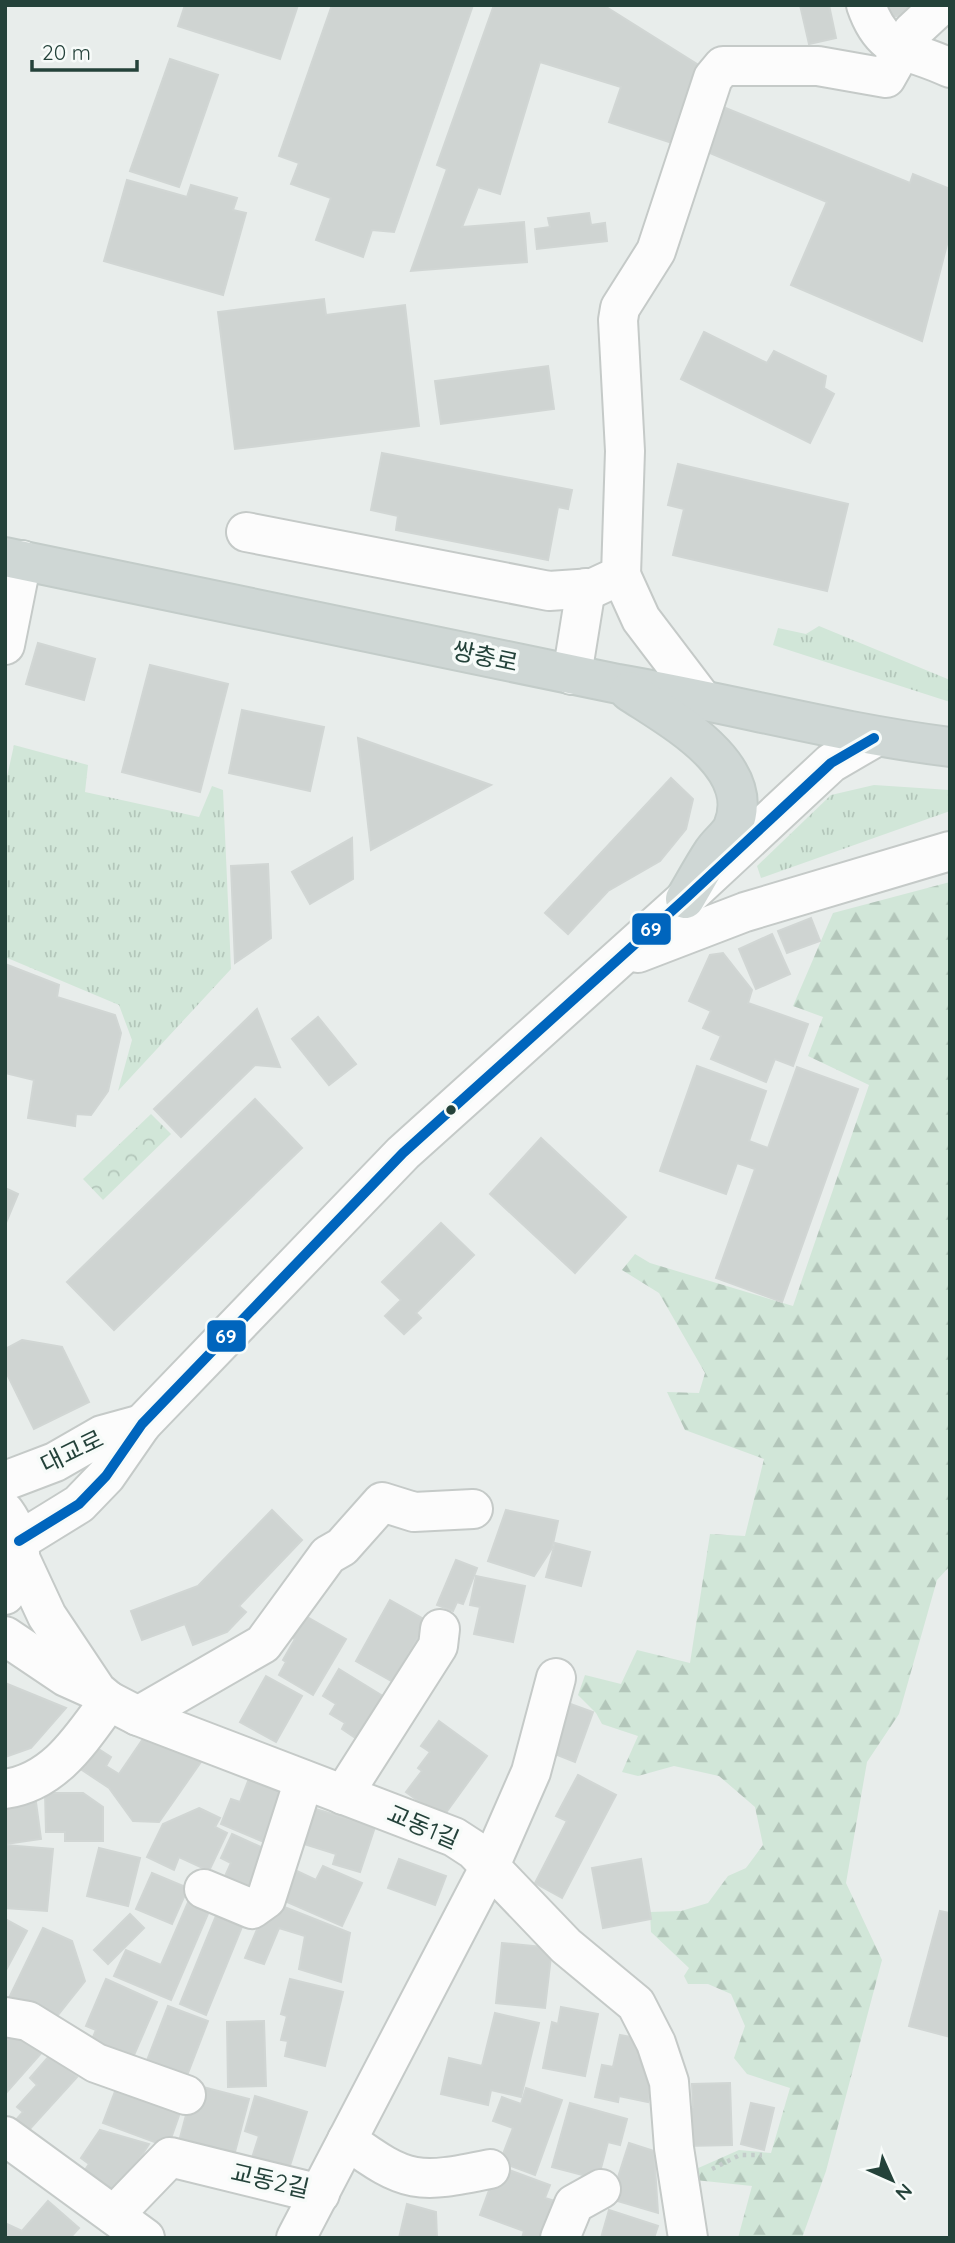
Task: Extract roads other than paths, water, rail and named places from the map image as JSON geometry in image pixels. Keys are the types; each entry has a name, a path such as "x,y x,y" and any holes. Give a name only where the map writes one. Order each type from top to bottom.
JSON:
{"main road":[{"name":"쌍충로","path":"13,558 572,675 701,698 874,738 950,747"},
{"path":"618,684 696,736 718,757 734,787 737,810 733,828 714,851 685,899"}],"street":[{"path":"866,5 872,22 888,44 950,68"},
{"path":"701,698 641,618 621,575 625,451 618,320 620,307 656,251 713,78 723,66 818,66 886,78 912,32 940,6"},
{"path":"246,532 550,591 586,588 621,575"},
{"name":"쌍충로","path":"5,645 13,558"},
{"path":"572,675 586,588"},
{"path":"15,1537 79,1504 106,1476 142,1424 403,1153 617,961 831,763 874,738"},
{"path":"617,961 745,912 950,851"},
{"name":"대교로","path":"5,1481 55,1462 102,1435 142,1424"},
{"path":"5,1789 25,1786 41,1778 72,1752 115,1703 262,1644 328,1555 342,1547 382,1502 414,1511 473,1509"},
{"path":"5,1595 20,1567 15,1537"},
{"path":"15,1537 47,1616 115,1703"},
{"path":"343,1795 438,1646 440,1629"},
{"name":"교동1길","path":"5,1636 66,1678 115,1703 304,1780 454,1837 474,1850 566,1946 636,2004 656,2043 669,2082 674,2148 688,2238"},
{"name":"교동2길","path":"114,2215 170,2157 320,2194 489,1868 531,1772 556,1678"},
{"path":"204,1889 252,1909 266,1899 304,1780"},
{"path":"5,2017 28,2021 96,2063 186,2095"},
{"path":"5,2136 145,2238"},
{"path":"347,2140 386,2168 426,2180 490,2169"},
{"path":"560,2238 574,2204 601,2189"},
{"path":"296,2238 320,2194"}]}
